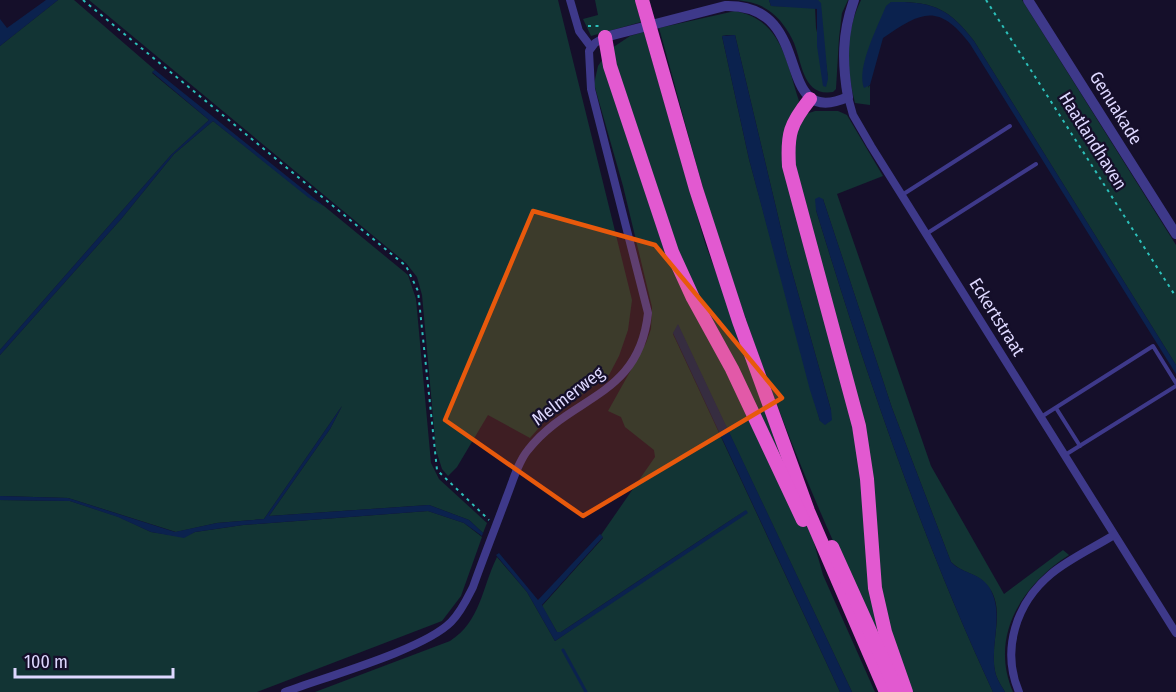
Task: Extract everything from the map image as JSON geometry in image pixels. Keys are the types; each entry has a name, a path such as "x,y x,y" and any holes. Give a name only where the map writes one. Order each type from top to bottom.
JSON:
{"highway":[{"path":"643,3 715,249 808,511 836,582 886,692"},
{"path":"605,37 610,66 678,268 750,406 826,571 836,582"},
{"path":"810,99 797,113 790,128 789,166 859,426 867,479 875,588 885,632 906,692"},
{"path":"790,458 814,505 897,692"}],"street":[{"path":"570,0 579,31 591,47 605,37 718,4 745,7 771,21 783,37 800,84 810,99 830,104 848,97 843,53 846,27 854,0"},
{"name":"Genuakade","path":"1028,0 1176,234"},
{"name":"Melmerweg","path":"285,692 418,643 450,623 464,606 473,587 527,451 546,431 615,384 634,360 646,332 648,313 592,98 587,56 591,47"},
{"name":"Eckertstraat","path":"848,97 853,115 901,195 1176,633"},
{"path":"1019,692 1012,665 1012,641 1018,618 1031,594 1051,574 1114,535"}],"lane":[{"path":"901,195 1010,126"},
{"path":"926,234 1036,164"},
{"path":"1040,417 1153,346 1176,384 1064,456"},
{"path":"1056,408 1080,446"}],"path":[{"path":"83,0 406,266 418,291 437,470 496,526"},
{"name":"Haatlandhaven","path":"986,0 1176,297"}],"highlighted area":[{"path":"533,211 655,245 782,398 583,516 445,420"}],"green space":[{"path":"58,0 74,0 155,70 152,73 209,120 171,155 0,350 0,46"},
{"path":"89,0 558,0 632,300 628,330 619,356 609,375 545,421 530,438 488,415 457,467 448,476 442,469 436,450 422,295 417,277 406,263"},
{"path":"595,0 635,0 641,22 591,36 583,19 598,15"},
{"path":"737,0 769,0 771,6 815,7 816,28 828,79 818,0 848,0 842,13 836,89 833,92 823,92 815,89 805,77 794,43 780,20 761,6"},
{"path":"861,0 1022,0 1176,245 1176,365 974,41 948,14 929,5 891,2 868,88 870,85 870,105 855,103 850,77 849,51 852,25"},
{"path":"735,11 763,23 780,44 785,57 799,101 785,129 860,444 891,659 818,507 776,402 712,216 659,28","holes":["735,35 787,254 831,410 820,421 749,159 722,36"]},
{"path":"644,32 705,243 808,521 823,575 875,692 852,692 678,325 673,334 840,692 315,692 450,641 460,633 475,614 497,557 527,592 555,641 746,510 561,632 557,632 542,606 603,538 601,535 655,457 654,450 625,427 621,417 608,411 646,343 651,329 652,307 623,186 594,84 598,66 609,50 630,36"},
{"path":"815,111 838,111 847,115 883,176 837,194 931,466 1004,594 1063,550 1069,555 1037,581 1014,614 1005,651 1007,671 1013,692 1005,692 996,675 994,652 997,615 993,594 982,580 951,562 892,408 823,199 816,210 875,394 942,574 993,692 910,692 895,650 879,592 871,477 863,417 801,203 792,139 806,114"},
{"path":"213,121 309,197 324,206 408,275 416,299 431,463 439,479 487,523 483,533 469,520 429,505 269,516 330,429 342,406 264,519 217,523 176,532 68,498 0,496 0,355 122,218 174,154"},
{"path":"0,500 70,501 119,517 151,532 184,537 195,532 243,525 428,511 464,523 482,537 461,596 442,621 257,692 0,692"}],"water":[{"path":"46,0 58,0 0,46 0,19 7,28"},
{"path":"769,0 818,0 821,3 828,79 826,87 823,86 817,46 817,9 771,6"},
{"path":"891,2 918,3 938,9 956,21 974,41 1176,365 1176,374 970,44 959,31 948,22 929,15 919,17 896,29 883,38 870,85 864,88 862,80 865,59 886,6"},
{"path":"735,35 787,254 831,410 832,420 825,425 820,421 810,390 749,159 722,36"},
{"path":"155,70 324,206 309,198 213,121 174,154 122,218 0,355 0,350 171,155 209,120 152,72"},
{"path":"819,197 823,199 892,408 951,562 985,582 994,597 997,619 994,664 997,677 1005,692 993,692 942,574 896,454 816,210 815,199"},
{"path":"678,324 852,692 840,692 673,333"},
{"path":"342,406 330,429 269,516 429,505 469,520 483,533 482,536 464,523 428,511 243,525 195,532 184,538 151,532 118,517 70,501 0,500 0,496 68,498 175,532 217,523 264,519"},
{"path":"746,510 748,513 555,641 527,592 496,555 499,553 538,600 600,534 603,537 542,605 557,632 561,632"}],"waterway":[{"path":"563,650 586,692"}]}
